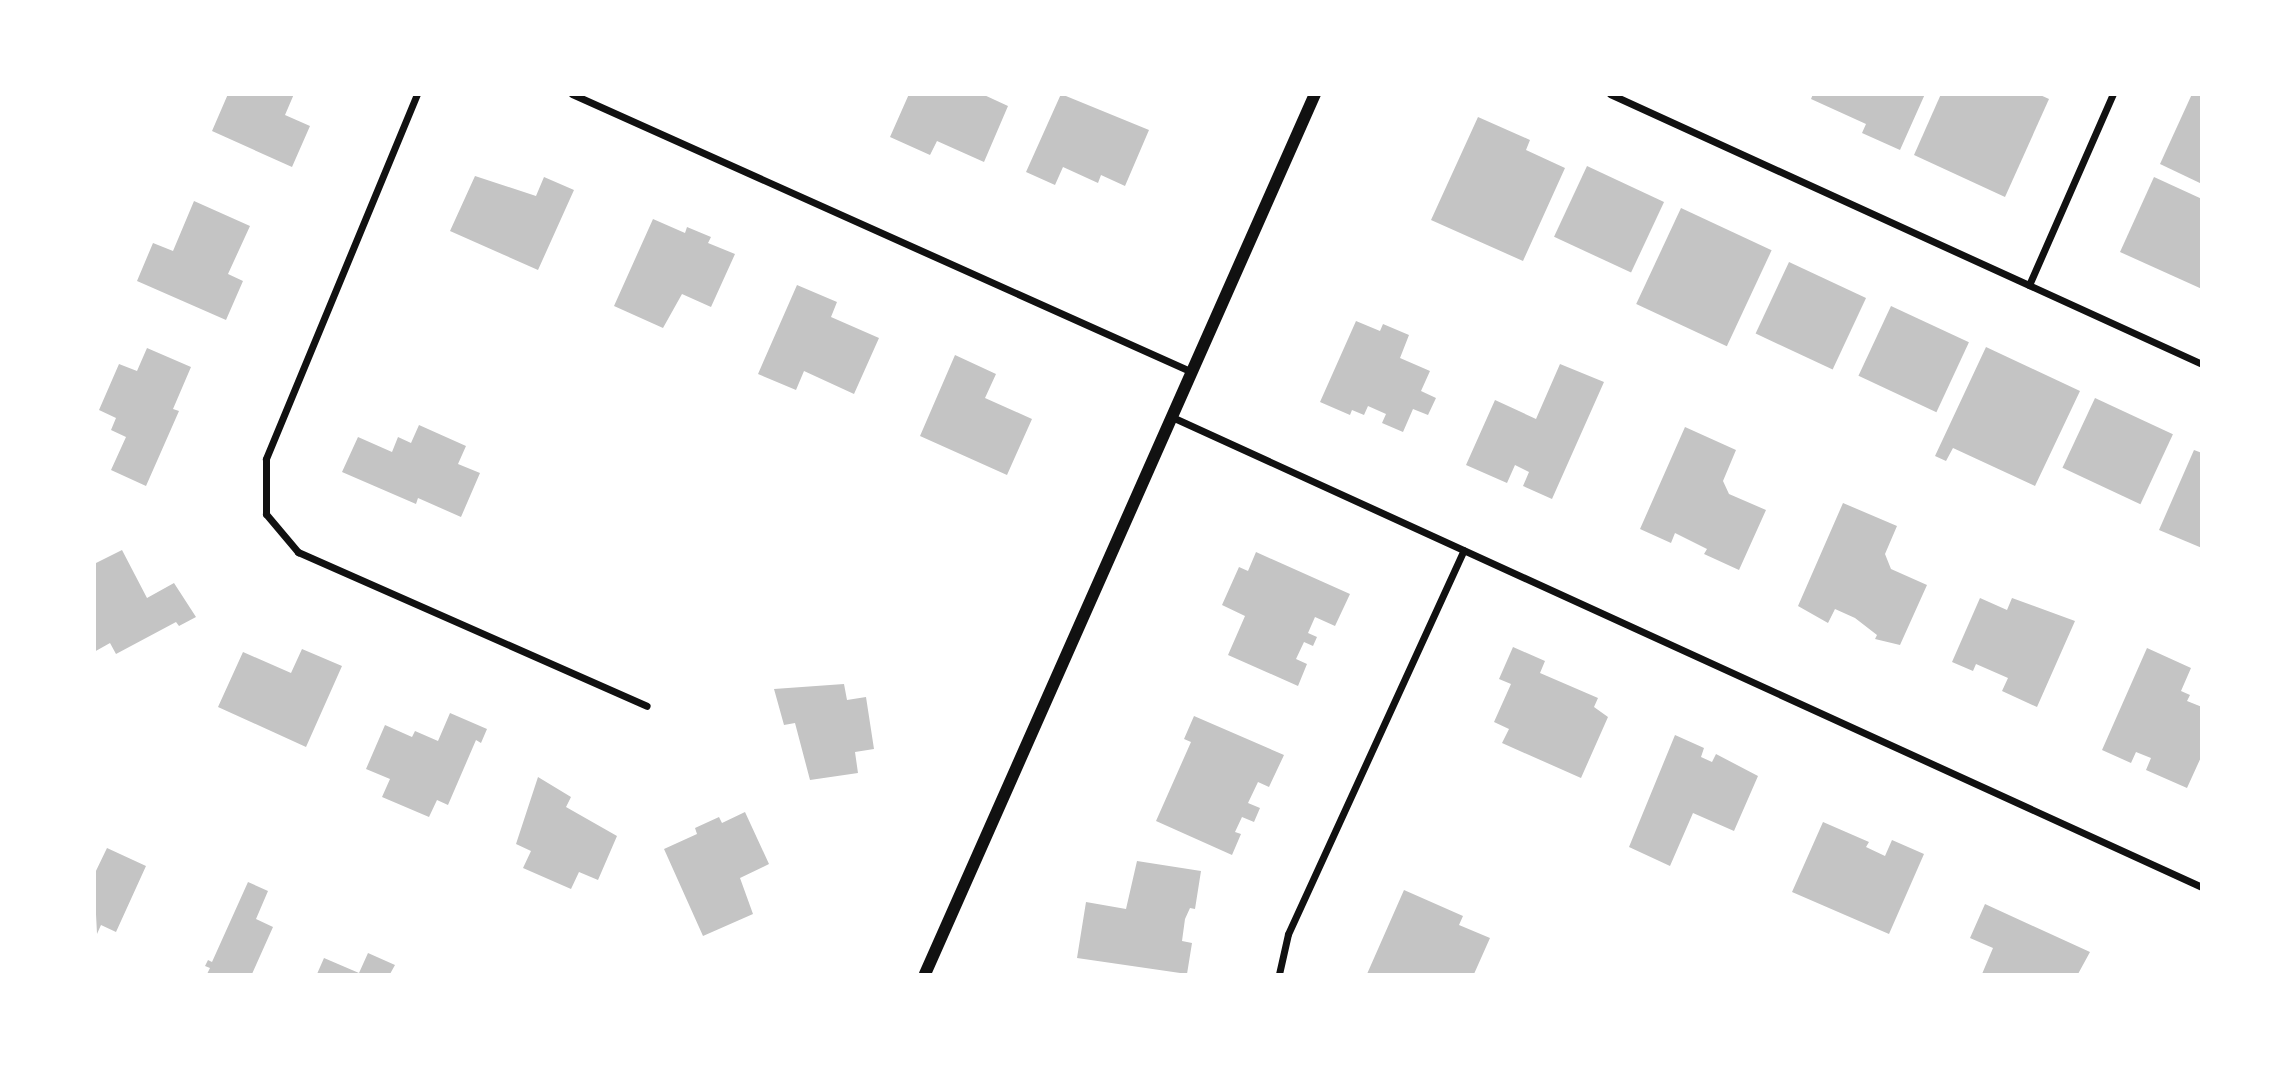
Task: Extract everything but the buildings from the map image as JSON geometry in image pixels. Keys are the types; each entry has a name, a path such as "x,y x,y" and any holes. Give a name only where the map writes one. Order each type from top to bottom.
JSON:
{"street":[{"path":"417,94 266,459 266,514 298,552 648,706"},
{"path":"572,94 1192,372"},
{"path":"925,975 1315,94"},
{"path":"1610,94 2202,364"},
{"path":"2029,285 2113,94"},
{"path":"1172,417 2202,887"},
{"path":"1279,975 1288,934 1464,550"}]}
